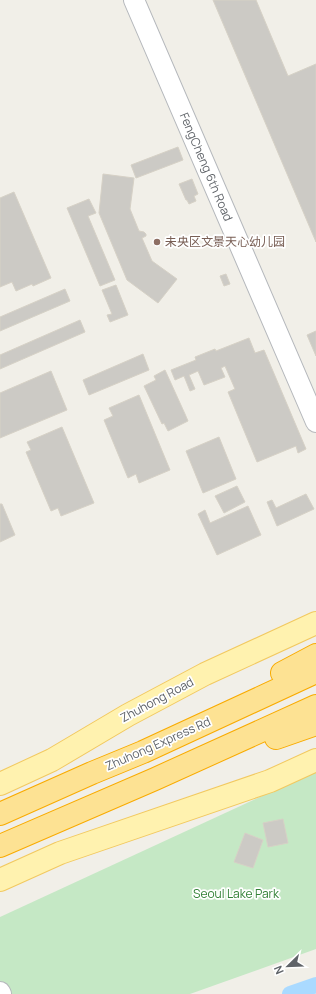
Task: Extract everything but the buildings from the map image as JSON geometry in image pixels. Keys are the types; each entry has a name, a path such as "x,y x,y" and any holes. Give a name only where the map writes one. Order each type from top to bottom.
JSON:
{"highway":[{"path":"143,752 316,655"},
{"name":"Zhuhong Express Rd","path":"0,814 143,752 316,672"},
{"path":"0,846 155,779 316,706"},
{"path":"155,779 316,724"}],"main road":[{"name":"Zhuhong Road","path":"0,784 52,760 128,715 205,674 316,622"},
{"path":"0,880 60,853 270,781 316,760"}],"street":[{"name":"FengCheng 6th Road","path":"134,0 316,422"}],"green space":[{"name":"Seoul Lake Park","path":"316,771 316,949 190,994 0,994 0,917"}],"waterway":[{"path":"290,994 316,985"}],"place":[{"name":"未央区文景天心幼儿园","path":"157,242"}]}
